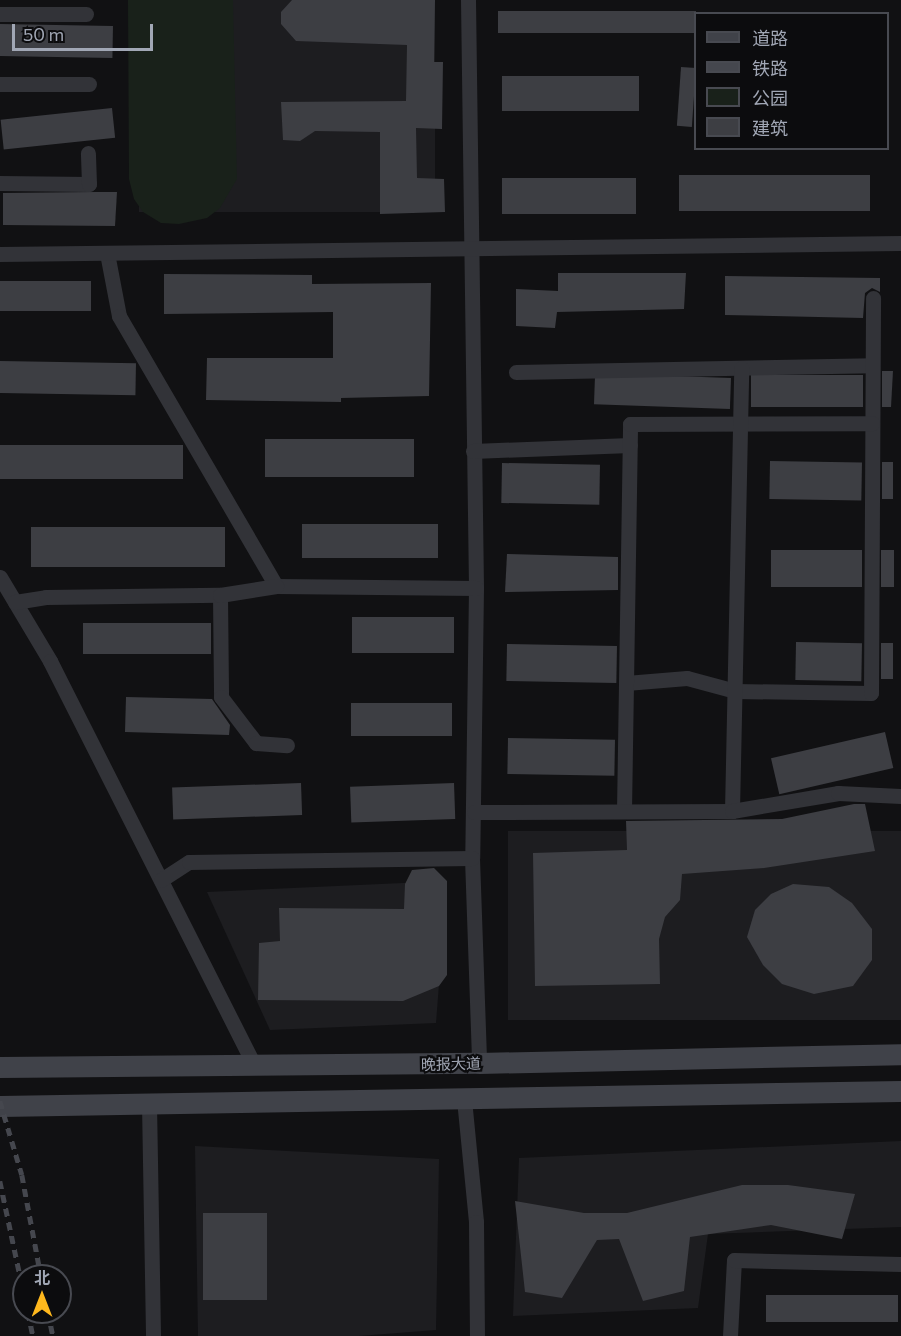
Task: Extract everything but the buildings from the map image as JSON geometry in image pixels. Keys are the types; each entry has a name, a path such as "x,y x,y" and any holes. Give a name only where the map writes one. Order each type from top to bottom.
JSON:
{"main road":[{"name":"晚报大道","path":"0,1067 479,1063 901,1054"},
{"path":"0,1106 901,1091"}],"street":[{"path":"468,0 476,588 472,858 479,1063"},
{"path":"0,14 86,14"},
{"path":"0,84 88,84"},
{"path":"0,183 88,183 88,153"},
{"path":"0,254 472,251 901,243"},
{"path":"106,253 119,316 276,586"},
{"path":"626,683 687,678 735,691 871,693 873,298"},
{"path":"516,372 872,365"},
{"path":"732,811 741,368"},
{"path":"624,811 630,423 872,423"},
{"path":"473,451 630,445"},
{"path":"0,577 50,661 254,1065"},
{"path":"15,603 46,597 220,595 276,586 476,588"},
{"path":"220,595 221,697 256,743 287,745"},
{"path":"474,812 732,811 838,793 901,796"},
{"path":"161,880 189,862 472,858"},
{"path":"464,1099 476,1222 477,1336"},
{"path":"149,1104 153,1336"},
{"path":"730,1336 734,1260 901,1264"}],"shaded area":[{"path":"139,0 435,0 435,212 139,212"},
{"path":"508,831 901,831 901,1020 508,1020"},
{"path":"447,881 436,1023 270,1030 207,892"},
{"path":"901,1141 901,1227 708,1234 698,1308 513,1316 519,1158"},
{"path":"195,1146 439,1159 436,1330 359,1336 198,1336"}],"green space":[{"path":"128,0 233,0 237,179 220,208 207,218 179,224 161,223 143,212 134,199 129,179"}],"railway":[{"path":"0,1101 22,1175 39,1264"},
{"path":"0,1181 18,1264"},
{"path":"30,1324 33,1336"},
{"path":"50,1324 53,1336"}]}
